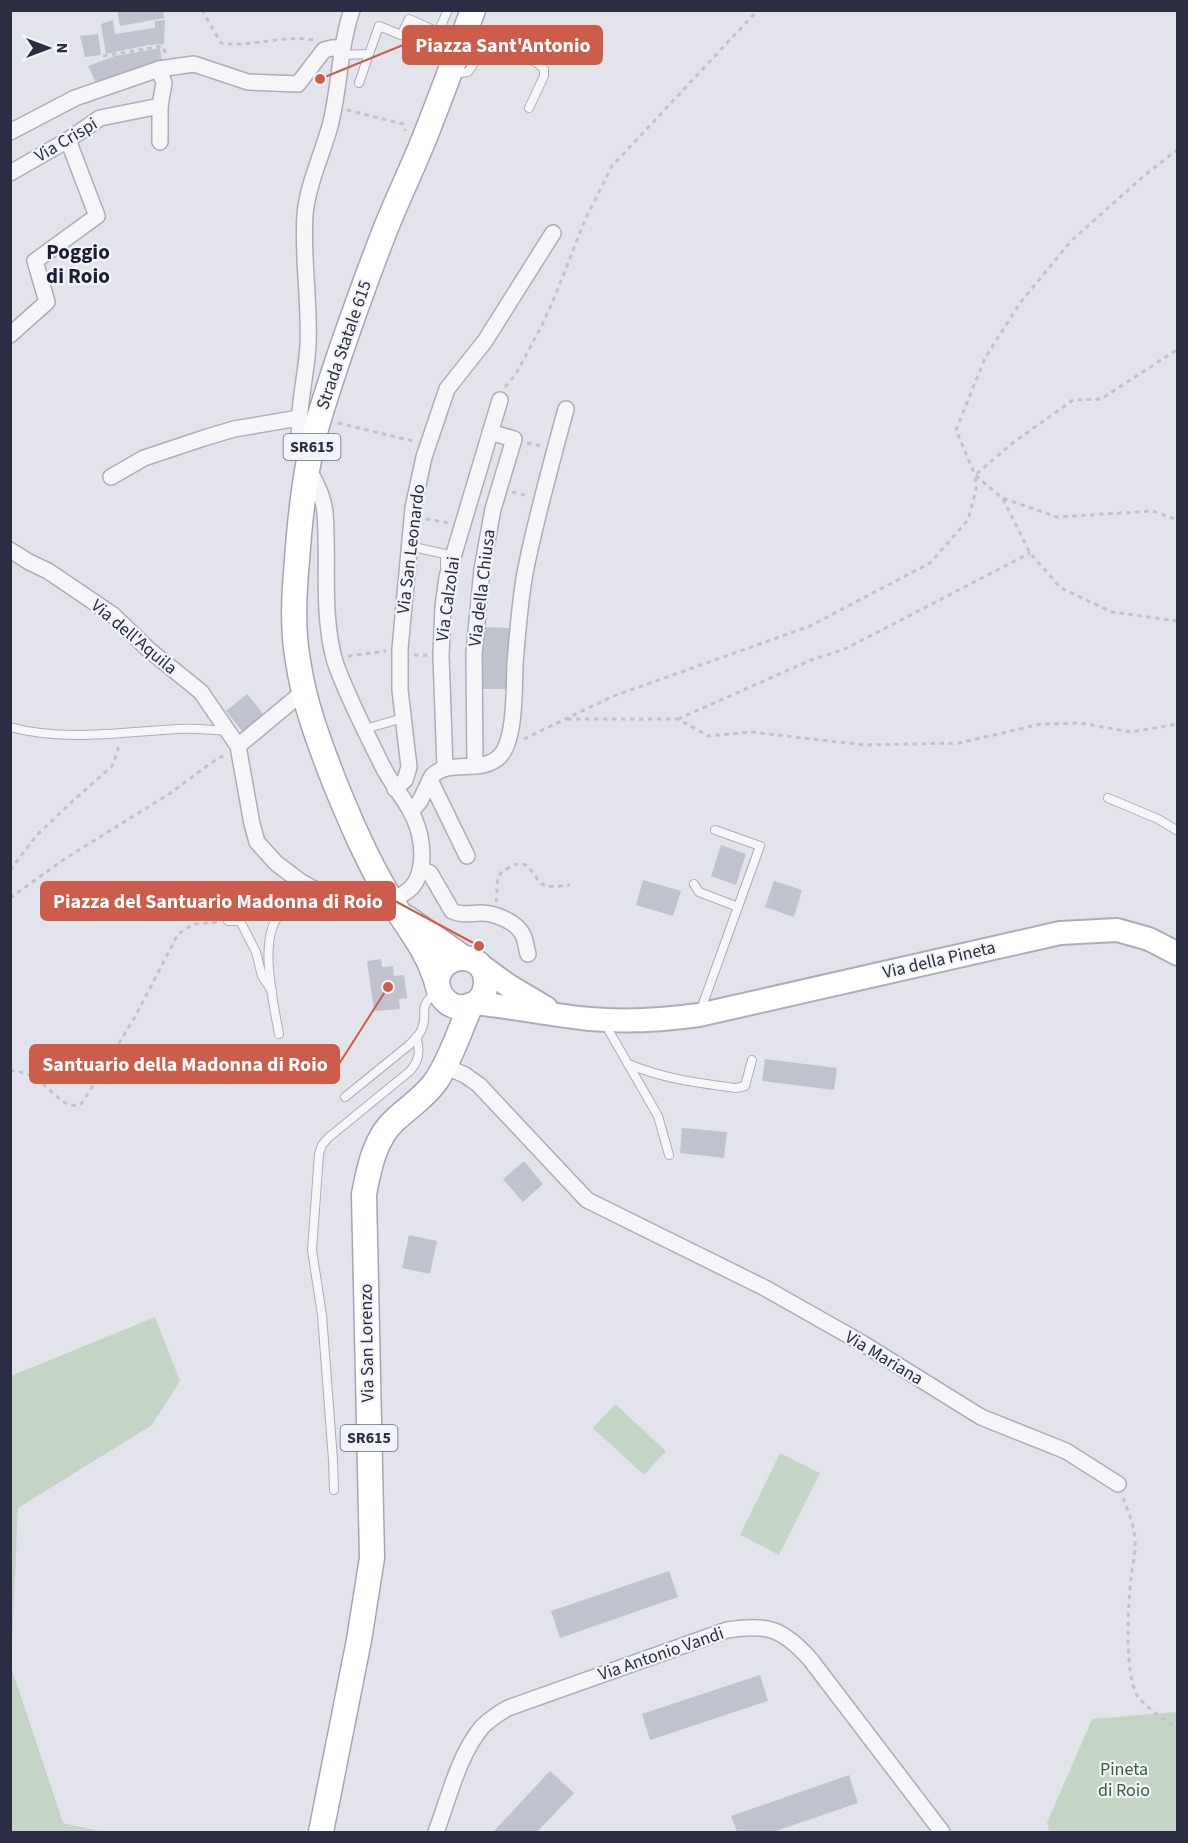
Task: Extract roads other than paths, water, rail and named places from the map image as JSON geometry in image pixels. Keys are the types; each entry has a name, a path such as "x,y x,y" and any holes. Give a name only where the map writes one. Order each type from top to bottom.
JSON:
{"main road":[{"name":"Strada Statale 615","path":"392,902 352,824 319,741 303,692 296,650 295,595 299,532 308,467 309,418 422,143 473,10"},
{"name":"SR615","path":"392,902 484,972 486,983 483,995 473,1004"},
{"name":"SR615","path":"392,902 421,946 438,989"},
{"name":"Via della Pineta","path":"473,1004 603,1020 659,1019 699,1015 1060,933 1117,930 1149,939 1178,954"},
{"path":"472,962 453,959 443,966 438,976 438,989 447,1002 457,1007 473,1004"},
{"name":"Via della Pineta","path":"472,962 540,1005 570,1016"},
{"name":"Via San Lorenzo","path":"438,989 450,1023 451,1041 446,1062"},
{"name":"Via San Lorenzo","path":"321,1833 359,1640 372,1558 364,1194 368,1170 384,1134 394,1120 428,1092 446,1062 473,1004"}],"street":[{"path":"111,477 144,458 234,429 309,418 305,213 308,195 327,139 334,107 337,50 352,10"},
{"path":"10,132 75,98 166,68 194,64 248,82 298,84 320,54 337,50"},
{"path":"160,142 160,106 166,68"},
{"name":"Via Crispi","path":"10,172 68,140 100,118 160,106"},
{"path":"12,331 47,302 35,261 97,216 68,140"},
{"name":"Via San Leonardo","path":"395,789 405,780 409,767 399,681 400,649 412,518 418,481 428,444 447,389 485,341 552,233"},
{"name":"Via Calzolai","path":"445,768 441,656 447,576 500,400"},
{"path":"411,812 420,801 435,772 445,768 488,764 501,754 508,742 526,566 566,409"},
{"name":"Via della Chiusa","path":"476,766 474,665 486,543 514,439 490,432"},
{"path":"308,467 320,490 324,507 327,607 329,636 334,658 365,729 395,789 417,825 420,844 418,878 411,888 392,902"},
{"name":"Via dell'Aquila","path":"10,550 48,571 113,615 148,649 201,692 238,746 257,842 276,863 301,882 318,891 334,896 392,902"},
{"path":"238,746 303,692"},
{"path":"430,780 467,856"},
{"path":"420,869 430,873 452,911 461,914 489,914 504,919 520,930 528,954"},
{"name":"Via Mariana","path":"446,1062 479,1085 587,1200 765,1288 862,1343 981,1417 1066,1451 1118,1484"},
{"name":"Via Antonio Vandi","path":"436,1833 472,1741 495,1715 508,1708 726,1630 763,1627 781,1632 796,1643 810,1659 942,1833"}],"lane":[{"path":"359,83 379,26 401,35 409,19 438,32 448,10"},
{"path":"450,70 460,73 468,72 488,42 496,41 544,69 544,75 529,108"},
{"path":"337,50 369,54"},
{"path":"409,546 445,554 447,576"},
{"path":"365,729 403,718"},
{"path":"10,727 41,733 117,734 179,729 229,732"},
{"path":"1108,798 1158,819 1178,831"},
{"path":"699,1015 760,846 715,830"},
{"path":"694,884 699,892 738,907"},
{"path":"279,1034 268,954 274,921 283,911 295,906 308,906 334,896"},
{"path":"228,921 240,921 256,952 262,976 272,992"},
{"path":"345,1097 416,1037 422,1030 426,1000 438,989"},
{"path":"603,1020 658,1116 669,1155"},
{"path":"334,1490 322,1316 312,1250 319,1154 328,1138 416,1065 419,1053 416,1037"},
{"path":"628,1064 671,1078 736,1088 745,1086 752,1060"}],"place":[{"name":"Piazza Sant'Antonio","path":"320,79"},
{"name":"Piazza del Santuario Madonna di Roio","path":"479,946"},
{"name":"Santuario della Madonna di Roio","path":"388,987"}],"district":[{"name":"Poggio di Roio","path":"78,264"}],"park label":[{"name":"Pineta di Roio","path":"1124,1779"}]}
